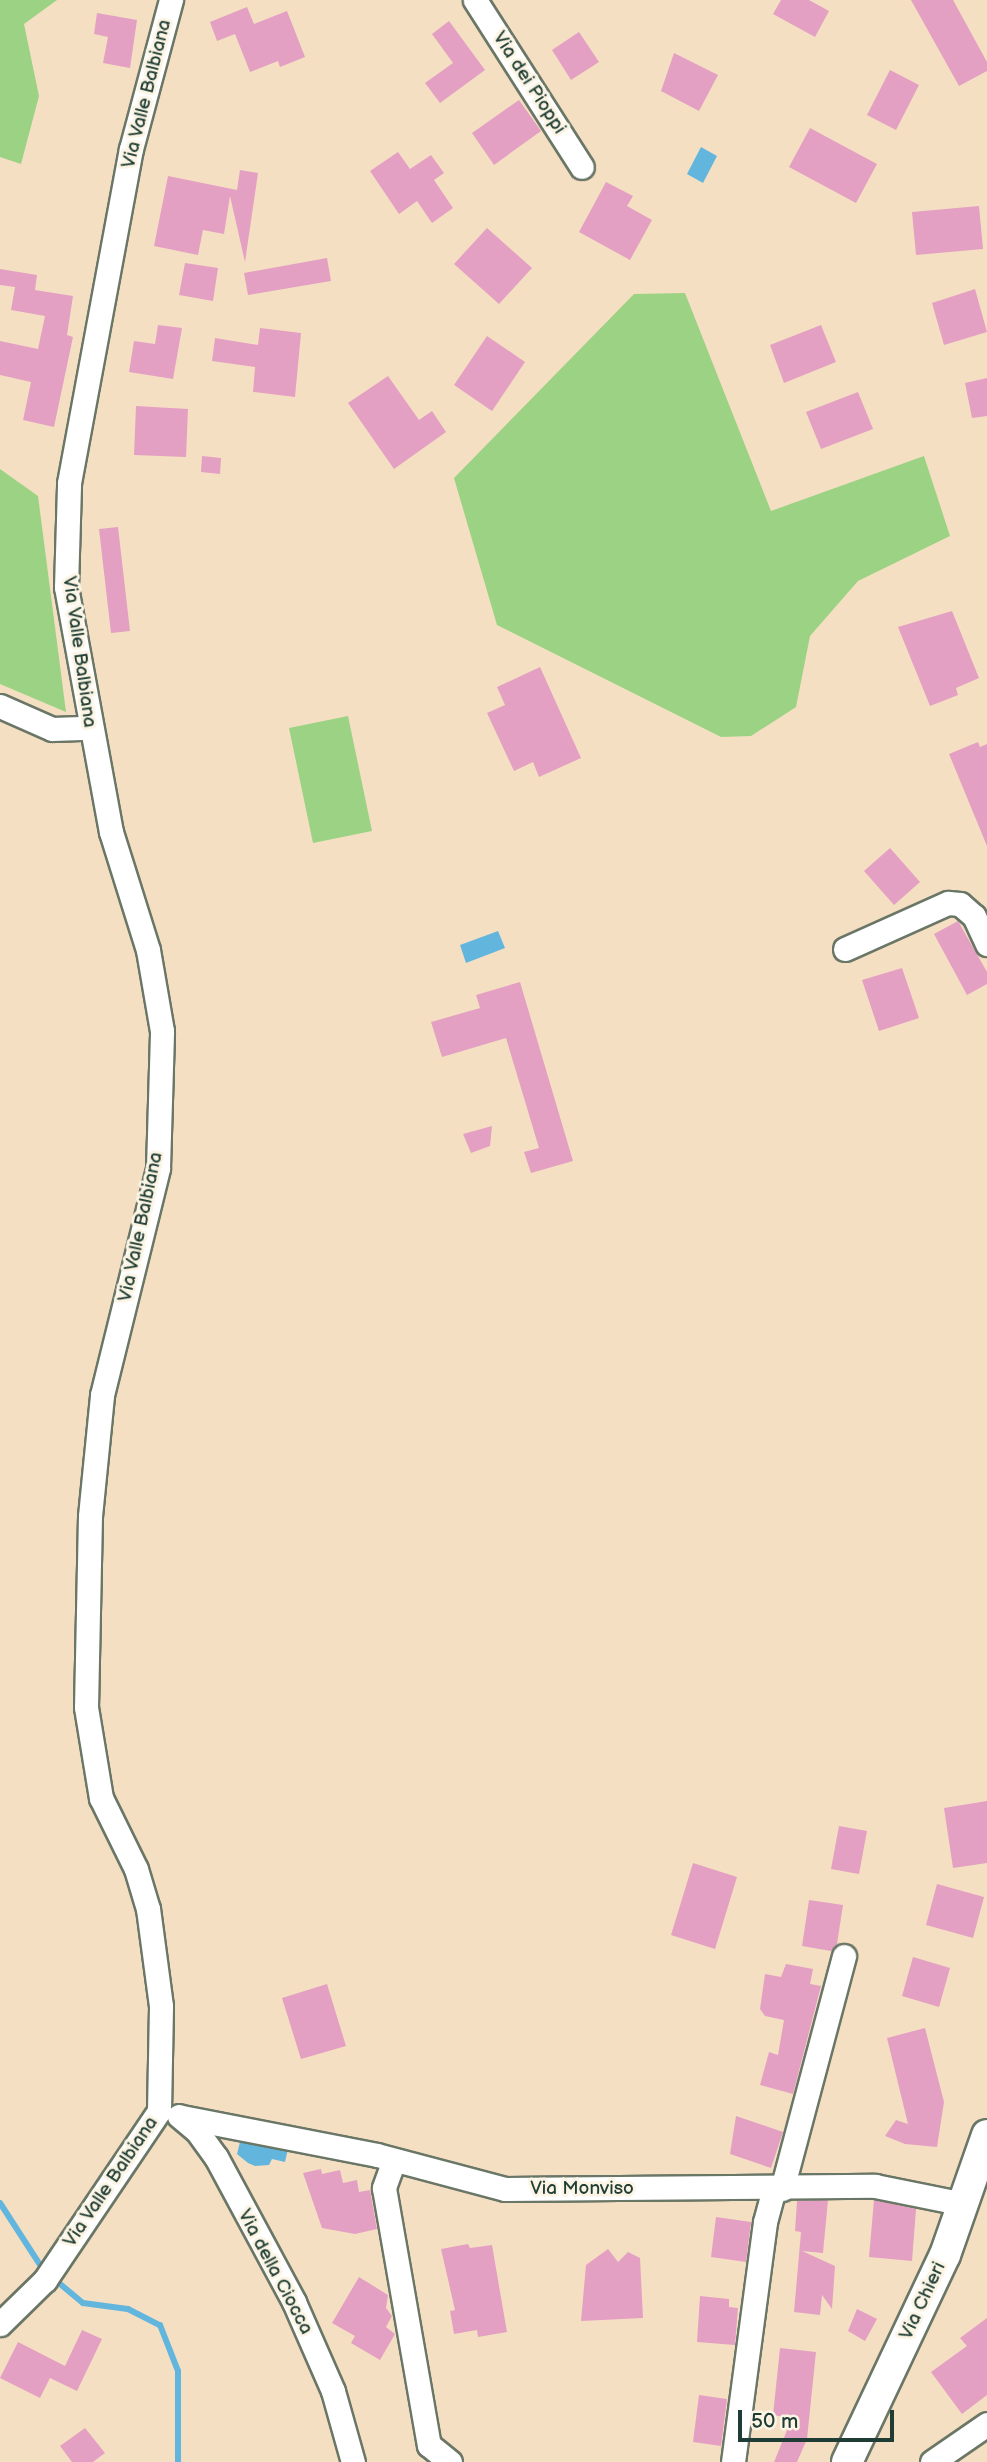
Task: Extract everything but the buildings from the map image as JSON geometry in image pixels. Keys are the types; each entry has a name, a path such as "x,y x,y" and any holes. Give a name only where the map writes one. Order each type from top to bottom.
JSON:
{"main road":[{"name":"Via Chieri","path":"847,2462 925,2299 964,2204 987,2135"}],"street":[{"name":"Via Valle Balbiana","path":"0,2324 25,2301 80,2231 159,2110 161,2006 148,1909 136,1868 101,1798 86,1707 90,1516 102,1395 158,1168 162,1031 148,950 111,832 89,728 66,587 68,483 131,149 171,0"},
{"name":"Via dei Pioppi","path":"475,0 582,167"},
{"path":"0,706 52,729 89,728"},
{"path":"845,949 948,904 960,904 974,916 987,944"},
{"path":"733,2462 765,2222 778,2189 844,1956"},
{"path":"159,2110 182,2117"},
{"name":"Via Monviso","path":"182,2117 394,2160 505,2189 778,2189 875,2186 964,2204"},
{"name":"Via della Ciocca","path":"182,2117 216,2157 294,2302 333,2391 353,2462"},
{"path":"394,2160 384,2188 429,2445 450,2462"},
{"path":"0,2301 25,2301"},
{"path":"932,2462 987,2424"}],"green space":[{"path":"0,0 57,0 24,24 39,96 21,164 0,157"},
{"path":"685,293 771,511 924,456 950,536 858,581 810,636 796,707 751,736 721,737 497,625 454,478 634,294"},
{"path":"0,469 38,496 66,712 0,684"},
{"path":"348,716 372,831 313,843 289,728"}],"water":[{"path":"701,147 717,156 703,183 687,174"},
{"path":"498,931 505,948 466,963 460,945"},
{"path":"241,2138 288,2149 285,2162 272,2159 269,2165 255,2166 248,2163 237,2154"}],"waterway":[{"path":"0,2203 42,2268"},
{"path":"53,2278 83,2303 128,2309 160,2325 178,2371 178,2462"}]}
